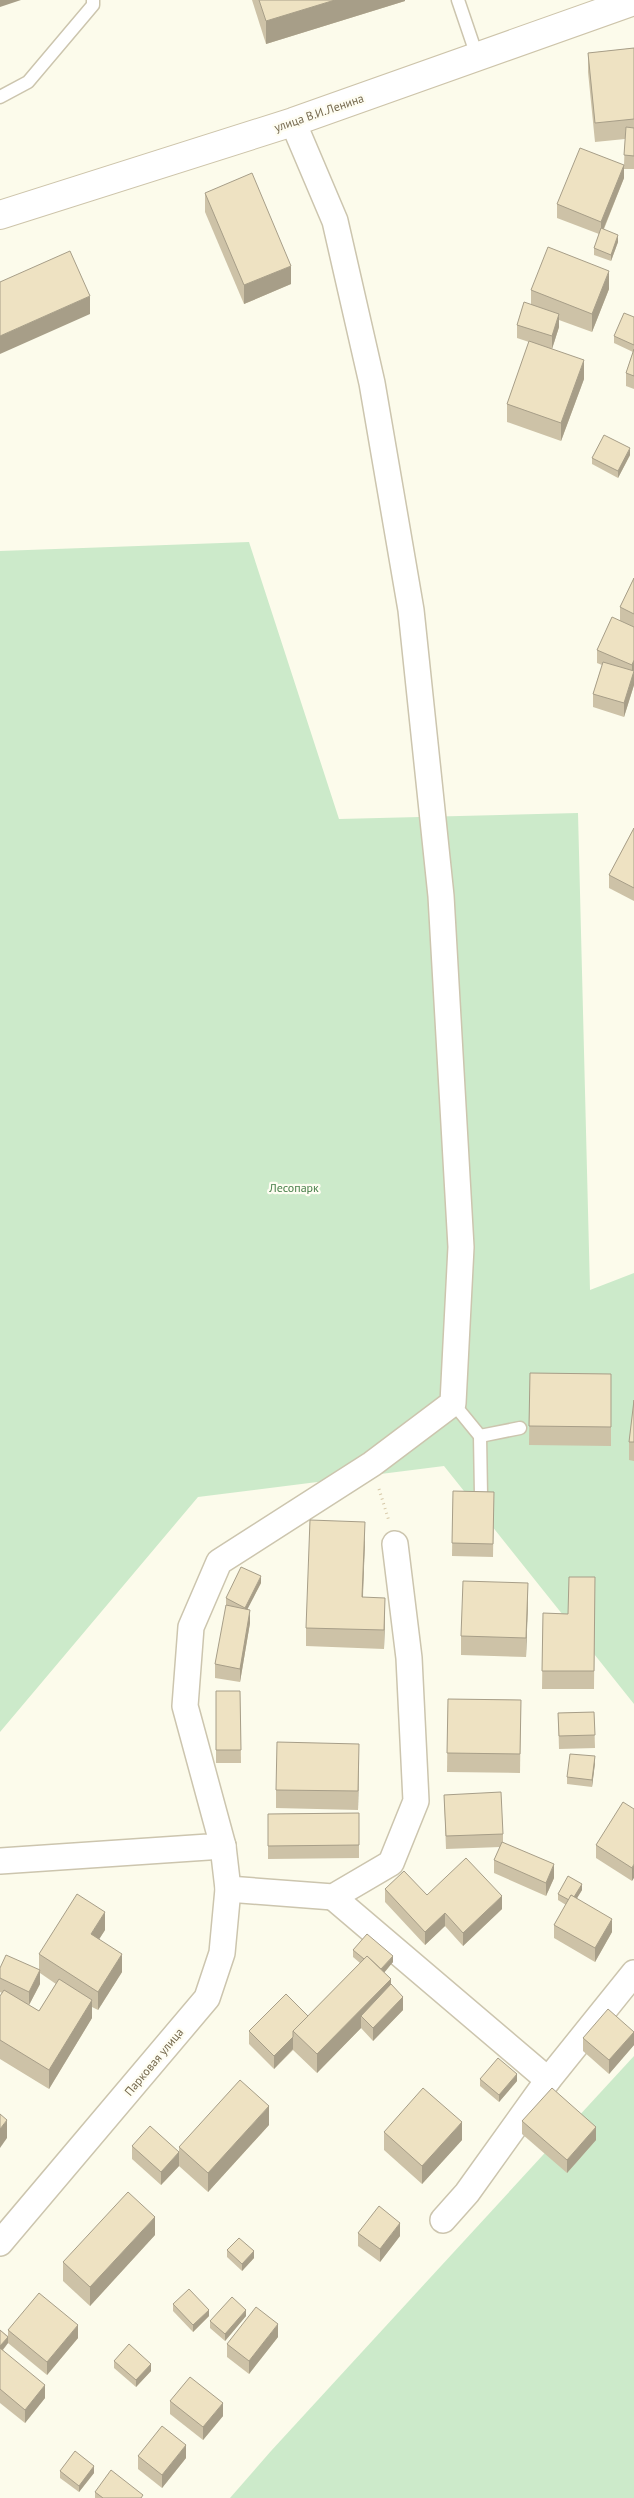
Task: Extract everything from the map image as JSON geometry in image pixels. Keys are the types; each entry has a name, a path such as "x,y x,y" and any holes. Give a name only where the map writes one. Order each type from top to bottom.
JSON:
{"main road":[{"name":"улица В.И.Ленина","path":"0,215 293,122 634,1"}],"street":[{"path":"293,122 335,222 372,383 411,610 441,896 461,1237 453,1403"},
{"name":"Парковая улица","path":"0,2243 207,1998 222,1953 228,1889 223,1846 185,1706 191,1627 219,1562 372,1464 453,1403"},
{"path":"333,1897 391,1863 416,1801 408,1658 395,1544"},
{"path":"0,1861 223,1846"},
{"path":"228,1889 333,1897 548,2080"},
{"path":"443,2220 467,2193 548,2080 634,1973"}],"lane":[{"path":"0,97 28,82 92,4 93,0"},
{"path":"458,0 477,56"},
{"path":"453,1403 480,1436 481,1495"},
{"path":"480,1436 520,1428"}],"path":[{"path":"372,1464 395,1544"}],"green space":[{"name":"Лесопарк","path":"249,542 339,819 578,813 590,1290 634,1273 634,1704 444,1466 198,1497 0,1732 0,551"},
{"path":"634,2056 634,2498 230,2498 271,2451"}],"building":[{"path":"259,0 335,0 266,21"},
{"path":"634,48 634,119 595,123 588,53"},
{"path":"626,127 634,128 634,156 624,155"},
{"path":"580,148 624,165 601,222 557,204"},
{"path":"252,173 291,266 244,285 205,193"},
{"path":"601,228 618,235 611,255 594,248"},
{"path":"548,247 609,271 592,314 531,290"},
{"path":"70,251 90,296 0,336 0,282"},
{"path":"524,302 559,314 552,336 517,325"},
{"path":"624,313 634,317 634,345 614,336"},
{"path":"529,341 584,360 561,423 507,404"},
{"path":"634,349 634,376 626,373"},
{"path":"604,435 630,448 618,471 592,458"},
{"path":"634,578 634,614 620,607"},
{"path":"612,617 634,627 634,660 632,665 597,650"},
{"path":"603,662 634,671 624,703 593,694"},
{"path":"634,828 634,888 609,875"},
{"path":"530,1373 611,1374 611,1427 529,1426"},
{"path":"634,1400 634,1442 629,1442"},
{"path":"453,1491 494,1492 493,1544 452,1543"},
{"path":"310,1520 365,1522 362,1597 385,1598 384,1630 306,1628"},
{"path":"241,1567 261,1576 245,1608 226,1598"},
{"path":"569,1577 595,1577 594,1671 542,1671 543,1613 568,1614"},
{"path":"463,1581 528,1583 526,1638 461,1636"},
{"path":"226,1605 250,1610 240,1669 215,1664"},
{"path":"216,1691 240,1691 241,1750 216,1750"},
{"path":"448,1699 521,1700 520,1754 447,1753"},
{"path":"594,1712 595,1735 559,1736 558,1713"},
{"path":"277,1742 359,1744 358,1791 276,1790"},
{"path":"570,1754 595,1756 592,1780 567,1777"},
{"path":"501,1792 503,1834 446,1836 444,1795"},
{"path":"623,1802 634,1809 634,1864 632,1868 596,1845"},
{"path":"359,1813 359,1845 268,1846 268,1814"},
{"path":"502,1842 554,1864 546,1883 494,1860"},
{"path":"466,1858 502,1896 463,1933 445,1913 425,1932 385,1889 404,1871 427,1895"},
{"path":"568,1876 582,1884 574,1897 571,1895 569,1900 558,1894"},
{"path":"77,1894 105,1912 91,1934 122,1954 98,1992 39,1954"},
{"path":"571,1895 612,1919 595,1948 554,1925"},
{"path":"367,1934 393,1956 381,1969 367,1956 364,1959 353,1950"},
{"path":"6,1955 40,1970 29,1992 0,1978 0,1968"},
{"path":"367,1956 391,1979 317,2054 293,2031"},
{"path":"59,1979 92,2000 49,2070 0,2040 0,1996 4,1990 39,2011"},
{"path":"391,1984 403,1997 373,2028 361,2016"},
{"path":"286,1994 308,2016 293,2031 293,2037 274,2056 249,2031"},
{"path":"608,2009 634,2032 609,2060 583,2038"},
{"path":"498,2058 517,2074 499,2095 480,2079"},
{"path":"240,2080 269,2106 208,2173 179,2147"},
{"path":"423,2088 462,2122 422,2166 384,2132"},
{"path":"552,2088 596,2127 567,2160 522,2121"},
{"path":"0,2114 7,2120 0,2129"},
{"path":"150,2126 179,2152 161,2172 132,2146"},
{"path":"128,2192 155,2217 90,2287 63,2262"},
{"path":"379,2206 400,2223 380,2249 358,2233"},
{"path":"239,2238 254,2251 242,2264 227,2250"},
{"path":"189,2289 209,2310 193,2325 173,2304"},
{"path":"39,2293 78,2325 47,2362 8,2330"},
{"path":"232,2297 246,2310 225,2334 210,2321"},
{"path":"256,2307 278,2324 249,2361 227,2344"},
{"path":"0,2330 8,2337 0,2346"},
{"path":"129,2344 151,2364 136,2380 114,2361"},
{"path":"0,2348 45,2385 25,2410 0,2389"},
{"path":"190,2377 223,2403 203,2427 170,2401"},
{"path":"162,2426 186,2445 162,2475 138,2456"},
{"path":"75,2451 94,2466 79,2486 60,2471"},
{"path":"111,2470 143,2495 141,2498 103,2498 95,2492"}]}
